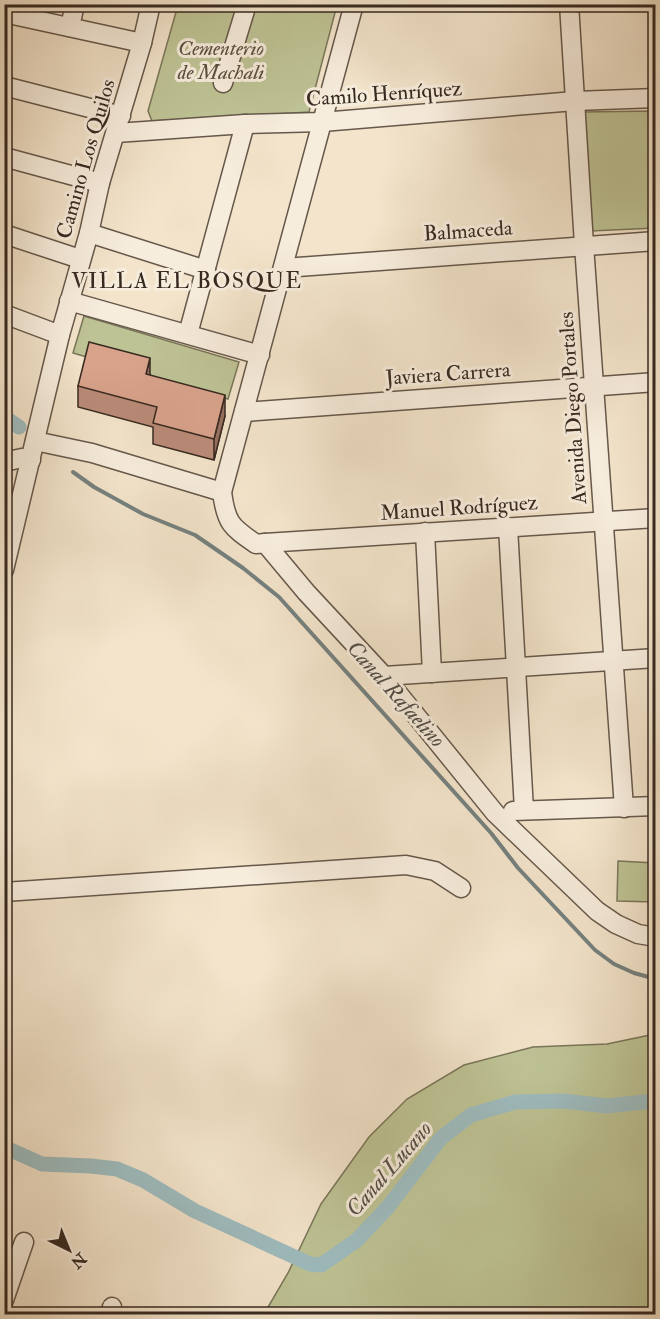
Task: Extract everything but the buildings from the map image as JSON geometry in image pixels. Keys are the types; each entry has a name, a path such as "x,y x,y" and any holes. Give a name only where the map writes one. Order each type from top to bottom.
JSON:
{"street":[{"path":"70,27 75,4"},
{"name":"Camino Los Quilos","path":"4,570 60,335 151,4"},
{"path":"223,83 247,4"},
{"path":"354,4 222,492 225,515 235,528 256,544 265,543 306,592 384,676 495,813 597,911 616,924 638,934 656,937"},
{"name":"Avenida Diego Portales","path":"569,4 624,808"},
{"path":"8,11 142,43"},
{"name":"Camilo Henríquez","path":"4,86 118,124 322,122 574,101 656,98"},
{"path":"188,334 245,124"},
{"path":"4,157 100,183"},
{"path":"89,233 206,270"},
{"path":"4,234 80,259"},
{"name":"Balmaceda","path":"284,268 656,241"},
{"path":"69,301 260,355"},
{"path":"4,314 60,335"},
{"name":"Javiera Carrera","path":"244,412 656,382"},
{"path":"35,441 92,453 222,492"},
{"path":"4,462 22,458 31,460"},
{"name":"Manuel Rodríguez","path":"265,543 656,518"},
{"path":"508,527 524,810"},
{"path":"425,532 432,673"},
{"path":"384,676 656,658"},
{"path":"495,813 656,806"},
{"path":"4,892 405,865 435,871 461,888"},
{"path":"4,1300 24,1242"}],"green space":[{"name":"Cementerio de Machali","path":"178,5 337,5 309,112 152,121 148,111"},
{"path":"655,111 655,228 591,231 583,112"},
{"path":"84,316 239,362 228,399 73,353"},
{"path":"618,861 655,863 655,902 617,901"},
{"path":"655,1034 655,1314 264,1314 288,1273 321,1204 369,1137 407,1099 464,1065 533,1047 607,1044"}],"waterway":[{"name":"Canal Rafaelino","path":"4,417 19,427"},
{"name":"Canal Rafaelino","path":"73,472 94,487 143,514 195,535 243,568 279,597 491,833 518,868 595,950 614,964 656,979"},
{"path":"4,478 10,474"},
{"name":"Canal Lucano","path":"4,1147 42,1164 117,1169 143,1180 195,1211 310,1264 321,1265 357,1240 388,1207 441,1138 471,1115 515,1102 563,1101 607,1106 656,1103"}],"district":[{"name":"VILLA EL BOSQUE","path":"187,281"}]}
